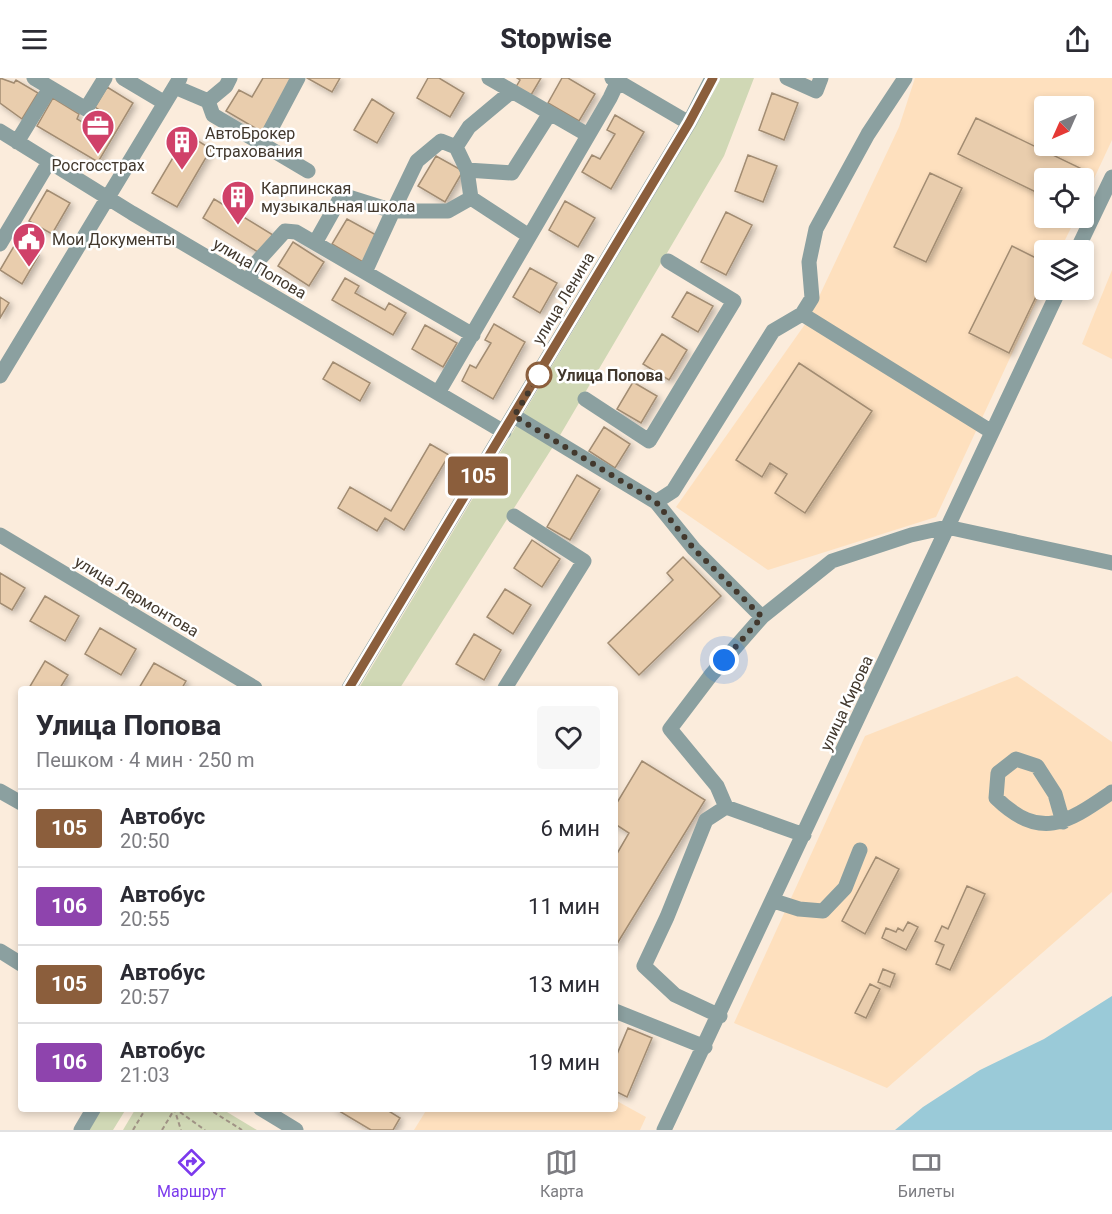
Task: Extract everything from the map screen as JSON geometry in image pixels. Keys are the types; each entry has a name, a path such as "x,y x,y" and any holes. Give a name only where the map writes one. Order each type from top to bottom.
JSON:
{"street":[{"path":"34,78 86,109 105,78"},
{"path":"123,78 165,103"},
{"path":"208,101 226,86 231,78"},
{"path":"263,144 298,78"},
{"path":"489,78 588,135"},
{"name":"улица Ленина","path":"350,686 689,123 712,78"},
{"path":"787,78 816,91 821,78"},
{"path":"656,502 673,491 773,331 802,314 812,298 808,262 816,229 868,134 905,78"},
{"path":"438,393 588,135 615,80 689,123"},
{"path":"0,376 178,82 208,101 213,115 308,171"},
{"path":"18,142 50,88"},
{"path":"456,147 469,127 512,91"},
{"path":"467,170 512,173 550,113"},
{"name":"улица Попова","path":"0,131 108,198 504,432"},
{"path":"364,272 417,161 441,141 456,147 467,170 471,198 529,236"},
{"path":"0,243 49,162"},
{"path":"1082,240 1112,177"},
{"path":"315,243 342,195 393,211 448,211 471,198"},
{"path":"249,282 256,263 285,231 296,232 473,335"},
{"path":"585,399 649,441 734,301 668,261"},
{"name":"улица Кирова","path":"664,1130 720,1016 1054,300"},
{"path":"802,314 992,432"},
{"path":"514,416 656,502 694,549 762,617"},
{"path":"506,686 584,561 514,516"},
{"path":"804,835 726,807 717,786 670,729 711,675 762,617 832,561 911,535 947,527 1112,563"},
{"name":"улица Лермонтова","path":"0,535 252,686"},
{"path":"1063,822 1055,794 1037,766 1016,759 998,773 996,798 1014,816 1038,823 1063,822 1112,792"},
{"path":"0,791 18,802"},
{"path":"720,1016 675,995 644,966 667,917 706,819 726,807"},
{"path":"774,901 799,909 823,911 845,888 860,850"},
{"path":"0,951 18,962"},
{"path":"618,1016 705,1047"},
{"path":"81,1130 92,1112"},
{"path":"267,1112 296,1130"}],"path":[{"path":"133,1130 144,1112"},
{"path":"162,1130 172,1112"},
{"path":"175,1112 181,1130"},
{"path":"178,1112 205,1130"},
{"path":"213,1112 242,1130"}],"shaded area":[{"path":"915,78 1112,78 1112,140 1094,178 1094,168 1034,168 1034,228 1071,228 1065,240 1034,240 1034,300 1037,300 936,517 768,570 676,507 808,320 899,127"},
{"path":"1112,270 1112,359 1082,344"},
{"path":"1017,676 1112,742 1112,892 887,1088 734,1023 865,736"},
{"path":"618,1102 646,1117 640,1130 414,1130 425,1112 618,1112"}],"green space":[{"path":"720,78 754,78 724,156 559,437 522,416 695,127"},
{"path":"518,423 554,445 401,686 360,686"},
{"path":"97,1112 124,1112 113,1130 86,1130"},
{"path":"134,1112 227,1112 257,1130 123,1130"}],"water":[{"path":"1112,996 1112,1130 895,1130 923,1107 980,1070 1044,1039"}],"building":[{"path":"0,78 14,83 16,80 38,93 22,119 0,103"},
{"path":"263,78 292,78 262,132 226,111 239,90 252,97"},
{"path":"307,78 340,78 332,92"},
{"path":"428,78 439,78 464,93 450,117 417,98"},
{"path":"517,78 541,78 531,95 516,87 520,80"},
{"path":"562,78 568,78 595,94 579,121 548,103"},
{"path":"107,87 133,103 98,162 37,126 53,98 79,114 77,119 94,129 104,113 95,107"},
{"path":"772,93 798,103 784,140 759,130"},
{"path":"372,99 394,113 377,143 354,130"},
{"path":"615,115 644,132 611,189 582,172 592,155 600,159 615,134 607,130"},
{"path":"976,118 1034,146 1034,156 1055,156 1080,168 1034,168 1034,191 958,154"},
{"name":"АвтоБрокер Страхования","path":"187,134 211,149 177,207 152,193"},
{"path":"748,155 777,166 763,202 735,191"},
{"path":"436,156 463,171 445,202 418,186"},
{"path":"930,173 962,188 926,262 894,247"},
{"path":"47,190 70,203 52,234 29,221"},
{"name":"Карпинская музыкальная школа","path":"214,199 273,235 261,254 203,218"},
{"path":"565,201 595,218 578,247 549,230"},
{"path":"726,212 752,225 726,275 701,262"},
{"path":"347,219 378,236 363,262 332,244"},
{"path":"17,241 39,255 22,284 0,270"},
{"path":"293,242 324,262 309,286 278,266"},
{"path":"1012,246 1034,257 1034,300 1009,353 969,333"},
{"path":"530,268 557,283 540,313 513,297"},
{"path":"345,278 359,286 355,293 385,310 389,303 406,313 393,335 332,300"},
{"path":"687,292 713,306 698,332 672,317"},
{"path":"0,297 9,303 0,318"},
{"path":"494,324 525,342 493,399 462,381 470,365 476,368 491,343 485,340"},
{"path":"425,325 457,343 443,367 412,349"},
{"path":"662,334 687,350 669,380 643,364"},
{"path":"333,362 370,383 360,401 323,379"},
{"path":"799,363 872,411 805,513 775,493 787,474 770,463 762,477 736,460"},
{"path":"633,382 657,396 641,423 617,409"},
{"path":"604,427 630,444 615,468 589,451"},
{"path":"430,444 449,455 404,530 385,518 377,531 338,508 350,487 391,511"},
{"path":"577,475 600,489 570,540 547,527"},
{"path":"532,540 560,559 542,587 514,568"},
{"path":"683,557 721,596 639,675 608,643 673,580 667,573"},
{"path":"0,573 25,588 12,610 0,603"},
{"path":"505,589 531,605 513,634 487,617"},
{"path":"45,596 79,616 65,641 30,621"},
{"path":"100,628 136,649 121,675 85,654"},
{"path":"474,634 501,650 484,680 456,664"},
{"path":"45,661 68,675 61,686 30,686"},
{"path":"154,663 186,681 183,686 140,686"},
{"path":"642,761 705,800 618,942 618,852 629,833 618,826 618,801"},
{"path":"876,857 899,869 865,934 842,921"},
{"path":"967,886 985,894 950,970 936,964 944,945 935,941 942,926 948,929"},
{"path":"908,922 918,927 906,950 882,938 886,928 896,932 898,928 903,931"},
{"path":"883,969 895,974 890,987 878,982"},
{"path":"870,984 880,989 866,1018 855,1013"},
{"path":"628,1028 652,1038 627,1097 618,1092 618,1052"},
{"path":"341,1112 390,1112 400,1118 393,1130 371,1130"}],"bus line":[{"name":"105","path":"350,686 689,123 713,78"}],"place":[{"name":"Росгосстрах","path":"98,155"},
{"name":"АвтоБрокер Страхования","path":"182,171"},
{"name":"Карпинская музыкальная школа","path":"238,226"},
{"name":"Мои Документы","path":"29,268"},
{"name":"Улица Попова","path":"539,375"}],"route":[{"path":"539,375 514,416 656,502 694,549 762,617 724,660"}]}
